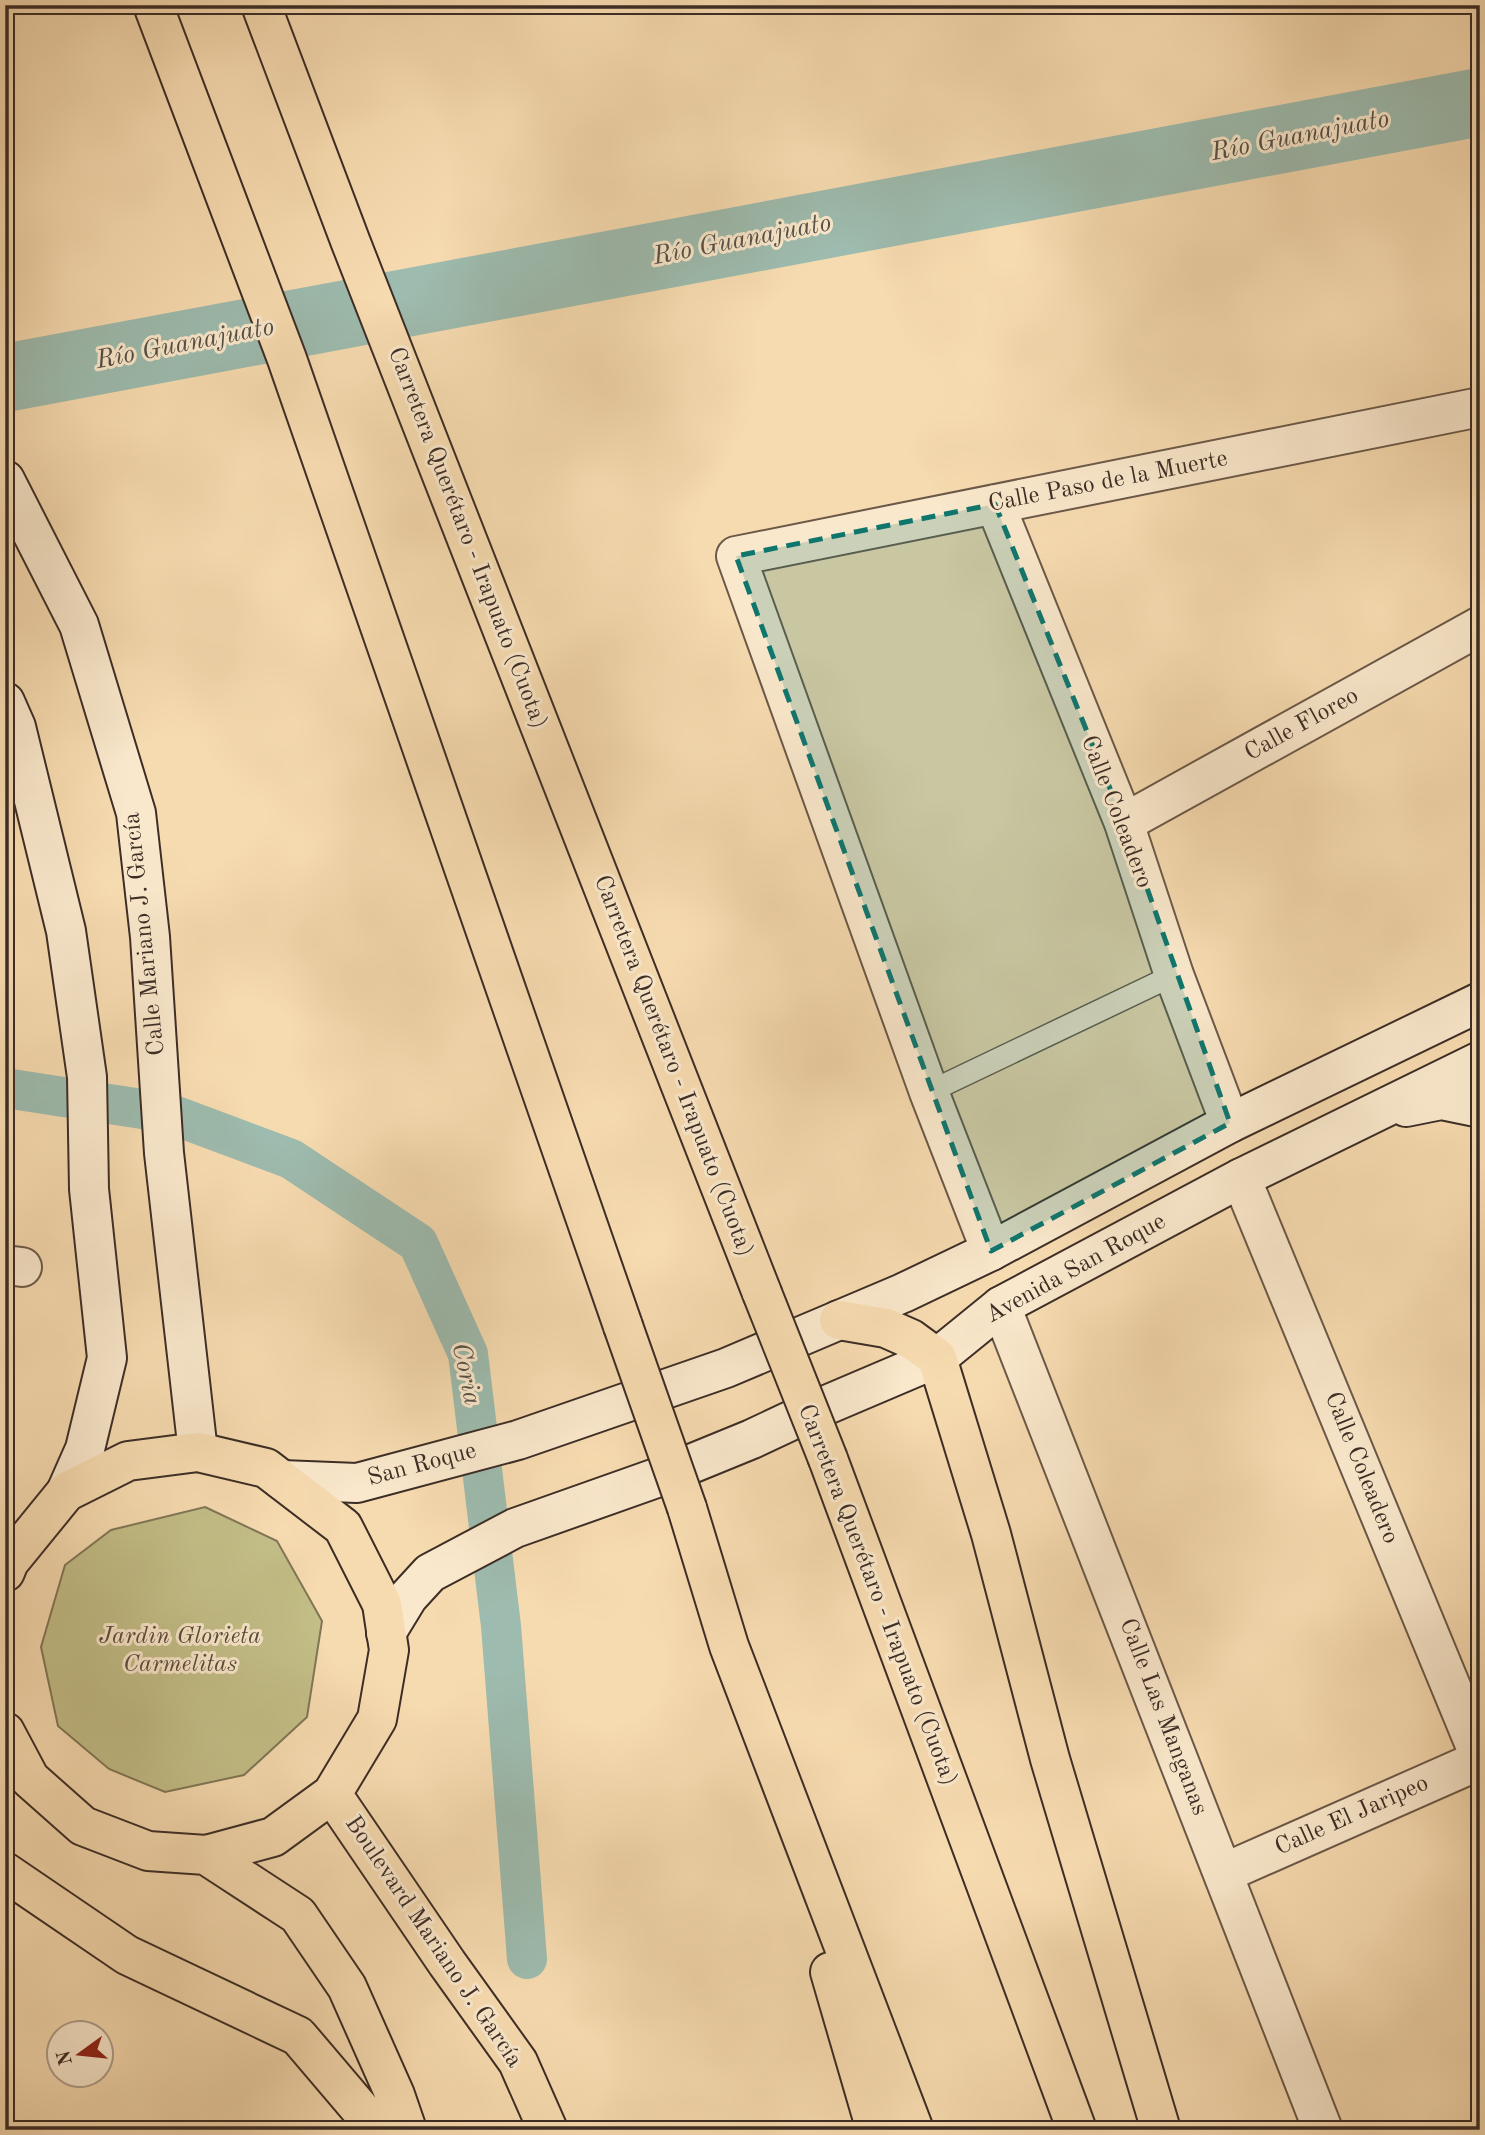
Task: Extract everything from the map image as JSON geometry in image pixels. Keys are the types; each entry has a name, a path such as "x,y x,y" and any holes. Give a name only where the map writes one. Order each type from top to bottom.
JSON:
{"main road":[{"path":"153,5 287,359 687,1508 807,1887 876,2130"},
{"name":"Carretera Querétaro - Irapuato (Cuota)","path":"261,5 351,243 828,1459 1077,2130"},
{"path":"839,1320 886,1328 911,1339 937,1358 991,1534 1050,1759 1161,2130"},
{"path":"5,1524 57,1504 128,1461 198,1452 266,1468 343,1527 382,1604 389,1650 377,1719 332,1794 273,1837 206,1855 148,1851 83,1826 30,1779 5,1732"},
{"path":"5,1572 9,1562 57,1504"},
{"path":"729,1646 914,2130"},
{"name":"Boulevard Mariano J. García","path":"332,1794 447,1964 518,2062 548,2130"},
{"path":"206,1855 298,1916 347,1987 395,2095 407,2130"},
{"path":"5,1872 127,1955 298,2036 378,2130"}],"street":[{"name":"Calle Paso de la Muerte","path":"929,1092 736,556 1480,407"},
{"name":"Calle Mariano J. García","path":"8,486 79,625 136,813 150,937 163,1153 198,1452"},
{"name":"Calle Coleadero","path":"995,504 1124,824 1174,975 1230,1123"},
{"name":"Calle Floreo","path":"1124,824 1480,626"},
{"path":"5,702 16,727 66,931 87,1077 89,1189 107,1358 85,1449 57,1504"},
{"path":"839,1320 991,1251 1230,1123 1478,1010"},
{"name":"Avenida San Roque","path":"386,1633 408,1597 430,1573 515,1528 717,1454 937,1358 1000,1306 1241,1178 1480,1061"},
{"path":"929,1092 991,1251"},
{"path":"1373,1115 1441,1100 1480,1108"},
{"name":"Calle Coleadero","path":"1241,1178 1480,1758"},
{"name":"Calle Las Manganas","path":"1000,1306 1323,2130"},
{"name":"San Roque","path":"282,1480 358,1483 518,1440 726,1368 839,1320"},
{"name":"Calle El Jaripeo","path":"1224,1872 1480,1758"}],"lane":[{"path":"929,1092 1174,975"}],"highlighted area":[{"path":"995,504 1124,823 1230,1123 991,1251 736,556"}],"green space":[{"name":"Jardin Glorieta Carmelitas","path":"205,1507 277,1541 322,1621 307,1717 244,1775 165,1792 109,1769 58,1726 41,1647 65,1565 111,1530"}],"waterway":[{"name":"Río Guanajuato","path":"5,378 1480,102"},
{"name":"Coria","path":"5,1088 168,1113 291,1159 418,1243 468,1354 501,1626 527,1959"}]}
